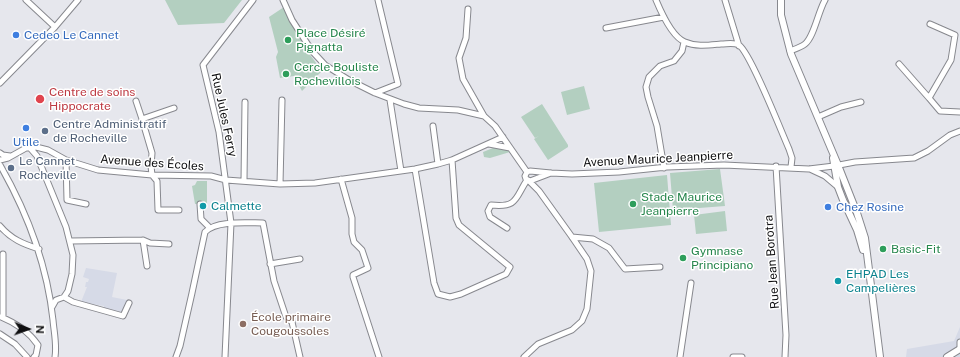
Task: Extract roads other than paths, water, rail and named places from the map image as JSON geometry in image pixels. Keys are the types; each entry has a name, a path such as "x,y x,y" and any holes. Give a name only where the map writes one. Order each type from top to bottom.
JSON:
{"main road":[{"path":"781,0 781,14 790,51 833,152 838,187 858,230 868,268"},
{"path":"836,165 857,213 864,234 880,357"},
{"path":"948,356 960,349"},
{"path":"948,356 960,353"}],"street":[{"path":"26,0 55,27"},
{"path":"0,83 55,27 78,0"},
{"name":"Rue Jules Ferry","path":"225,357 231,223 219,132 203,65 253,0"},
{"path":"283,0 292,20 312,51 325,65 349,80 390,100 419,108 458,110 484,116"},
{"path":"375,93 398,84 378,0"},
{"path":"656,0 672,30 684,42 702,45 734,43 739,46"},
{"path":"725,0 739,46 752,66 789,149 792,158 792,167"},
{"path":"790,51 805,44 812,36 819,11 824,0"},
{"path":"468,9 466,38 460,58 463,79 484,116 503,137 527,172 525,176 539,191 572,237 587,259 590,267 586,315 582,321 576,327 538,344 524,357"},
{"path":"606,28 664,17"},
{"path":"929,98 951,60 955,35 930,24"},
{"path":"664,168 657,126 646,87 648,77 660,66 674,61 682,51 684,42"},
{"path":"899,64 940,111 960,112"},
{"path":"280,184 282,100"},
{"path":"390,100 401,171"},
{"path":"136,101 152,153 151,166 152,175 157,181 158,210 179,210"},
{"path":"244,181 245,102"},
{"path":"818,116 861,102"},
{"path":"142,118 174,108"},
{"path":"433,126 438,164"},
{"name":"Avenue Maurice Jeanpierre","path":"527,172 530,170 551,173 625,172 664,168 724,165 776,166 810,169 855,162 914,158 928,151 950,135 960,131"},
{"path":"226,180 280,184 315,183 415,169 452,160 503,137"},
{"path":"488,144 510,148"},
{"name":"Avenue des Écoles","path":"30,148 36,147 66,160 98,170 152,175 211,176 226,180"},
{"path":"0,160 26,148 30,148 36,156 62,217 73,255 72,274 68,291 64,297"},
{"path":"36,156 39,152 45,150"},
{"path":"0,153 11,156"},
{"path":"66,160 68,200 86,204"},
{"path":"415,169 434,283 438,294 450,297 461,294 506,274 510,268 459,225 456,218 452,160"},
{"path":"0,165 18,198 44,265 52,308 56,346 55,357"},
{"name":"Rue Jean Borotra","path":"776,166 786,336 785,357"},
{"path":"810,169 825,176 838,187"},
{"path":"507,228 490,217 488,211 491,205 500,206 512,204 517,200 521,188 535,174 533,171"},
{"name":"Avenue Maurice Jeanpierre","path":"530,180 551,173"},
{"path":"341,179 352,218 352,234 354,242 362,250 368,268 353,274 352,277 379,357"},
{"path":"200,204 201,219 209,227"},
{"path":"176,357 180,346 205,232 209,227 231,223 263,223 274,281 286,317 292,322 300,357"},
{"path":"0,226 7,235 15,240 38,249"},
{"path":"572,237 593,239 610,248 625,269 660,267"},
{"path":"70,241 144,240 150,243 169,244"},
{"path":"144,240 147,266"},
{"path":"3,254 1,317 22,328 32,336 38,345 36,355 34,357"},
{"path":"270,264 300,259"},
{"path":"680,357 691,283"},
{"path":"49,288 53,295 58,298"},
{"path":"52,308 54,302 58,298 64,297 73,302 123,316 129,303"},
{"path":"0,334 15,344 27,357"},
{"path":"960,342 960,349"},
{"path":"733,357 742,357"}],"place":[{"name":"Cedeo Le Cannet","path":"16,35"},
{"name":"Place Désiré Pignatta","path":"288,40"},
{"name":"Cercle Bouliste Rochevillois","path":"286,74"},
{"name":"Centre de soins Hippocrate","path":"40,99"},
{"name":"Utile","path":"26,128"},
{"name":"Centre Administratif de Rocheville","path":"45,131"},
{"name":"Le Cannet Rocheville","path":"11,168"},
{"name":"Stade Maurice Jeanpierre","path":"633,204"},
{"name":"Calmette","path":"203,206"},
{"name":"Chez Rosine","path":"828,207"},
{"name":"Basic-Fit","path":"883,249"},
{"name":"Gymnase Principiano","path":"683,258"},
{"name":"EHPAD Les Campelières","path":"838,281"},
{"name":"École primaire Cougoussoles","path":"243,324"}]}
